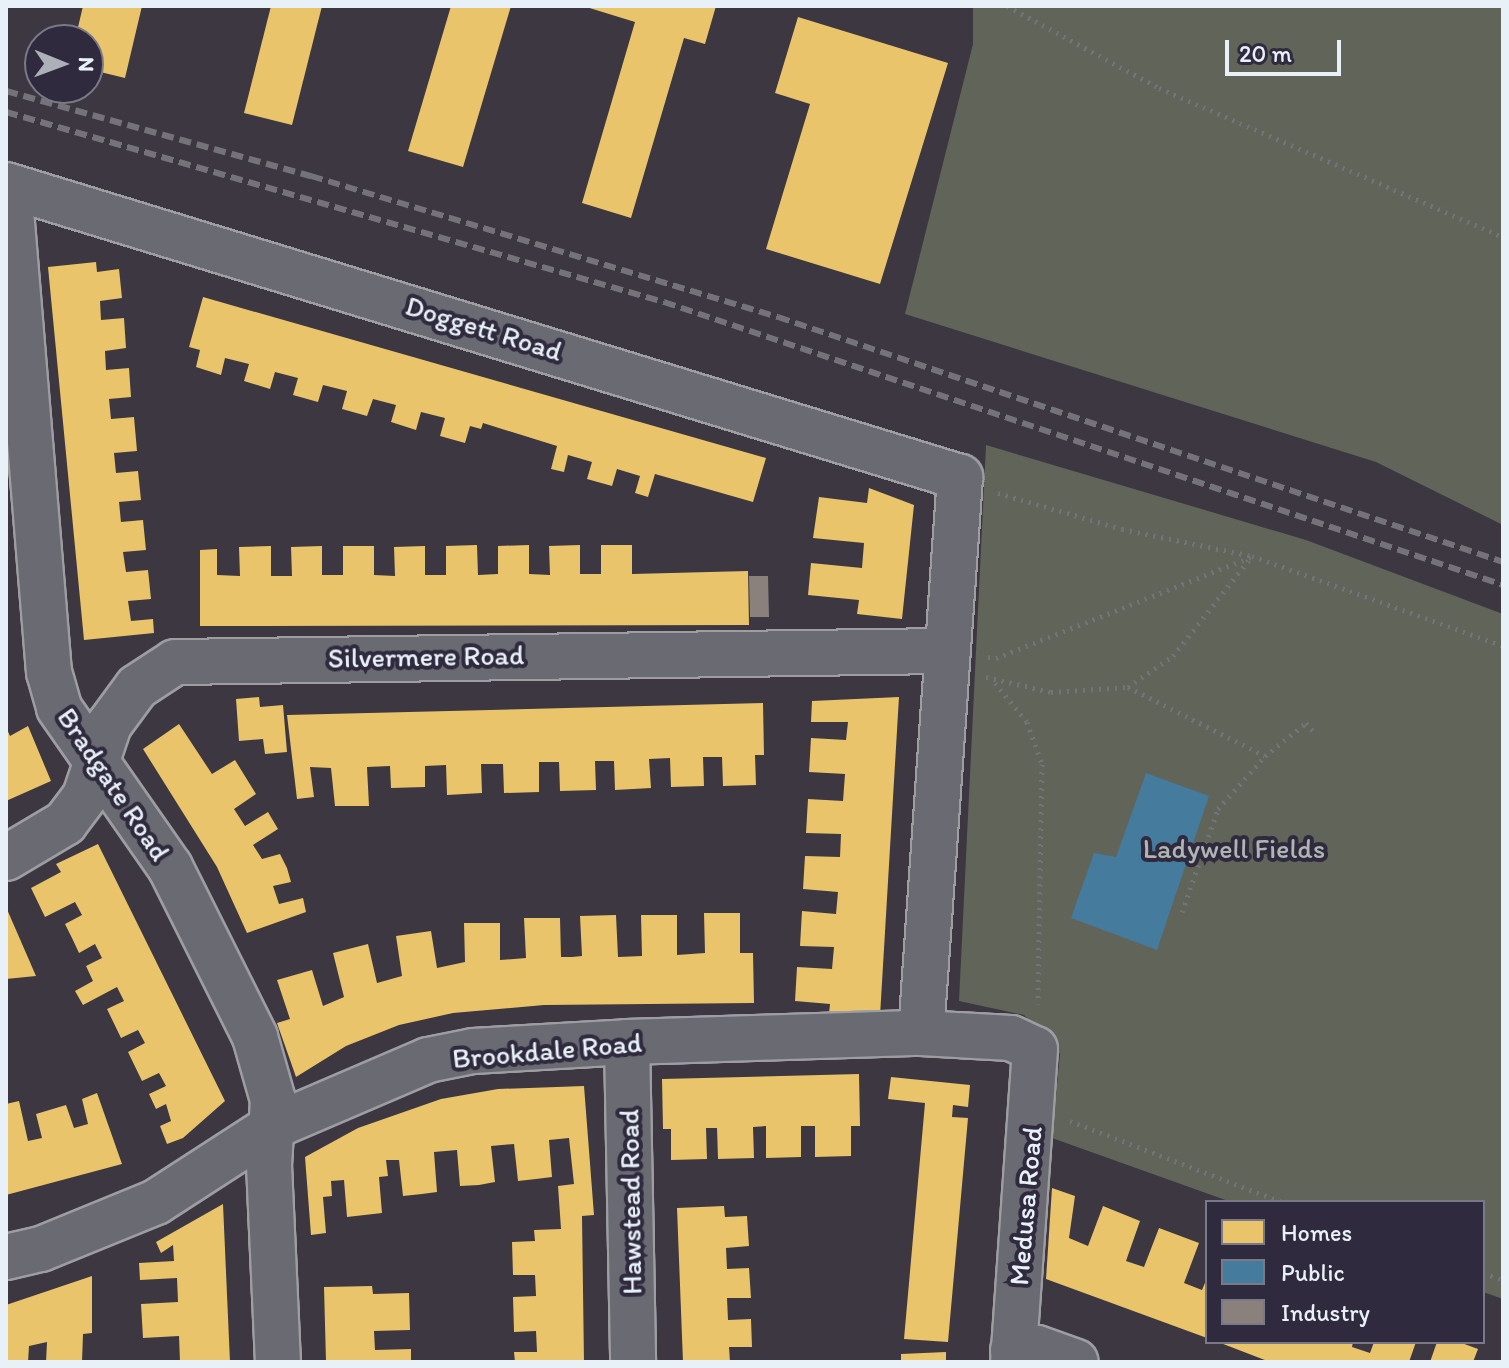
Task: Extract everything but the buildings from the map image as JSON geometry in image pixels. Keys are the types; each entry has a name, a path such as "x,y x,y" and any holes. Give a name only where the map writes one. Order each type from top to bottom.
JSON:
{"street":[{"name":"Doggett Road","path":"8,185 960,477"},
{"name":"Bradgate Road","path":"8,185 20,532 49,672 59,708 145,825 237,994 273,1100 269,1165 278,1362"},
{"path":"921,1033 960,477"},
{"name":"Silvermere Road","path":"6,858 65,823 85,796 109,725 137,687 175,662 948,651"},
{"name":"Brookdale Road","path":"6,1257 41,1249 156,1202 272,1127 428,1060 473,1051 627,1042 921,1033 1011,1038 1035,1049"},
{"name":"Hawstead Road","path":"627,1042 633,1362"},
{"name":"Medusa Road","path":"1013,1356 1035,1049"},
{"path":"1013,1356 1037,1348 1076,1362"}],"path":[{"path":"1007,6 1159,88 1503,237"},
{"path":"960,477 1122,529 1252,556 1503,646"},
{"path":"948,651 996,658 1252,556"},
{"path":"1128,687 1173,656 1252,556"},
{"path":"948,651 995,683 1027,722 1042,764 1035,1049"},
{"path":"995,683 1051,692 1128,687 1265,756"},
{"path":"1182,912 1218,809 1265,756 1306,723 1315,733"},
{"path":"1033,1106 1277,1200"}],"green space":[{"path":"973,6 1503,6 1503,525 1376,462 905,314 973,44"},
{"name":"Ladywell Fields","path":"986,445 1306,540 1503,614 1503,1299 1485,1293 1485,1200 1225,1200 1052,1138 1060,1054 1024,1015 959,1001"}],"railway":[{"path":"6,91 311,176 778,317 1503,562"},
{"path":"6,112 664,302 1503,585"}]}
